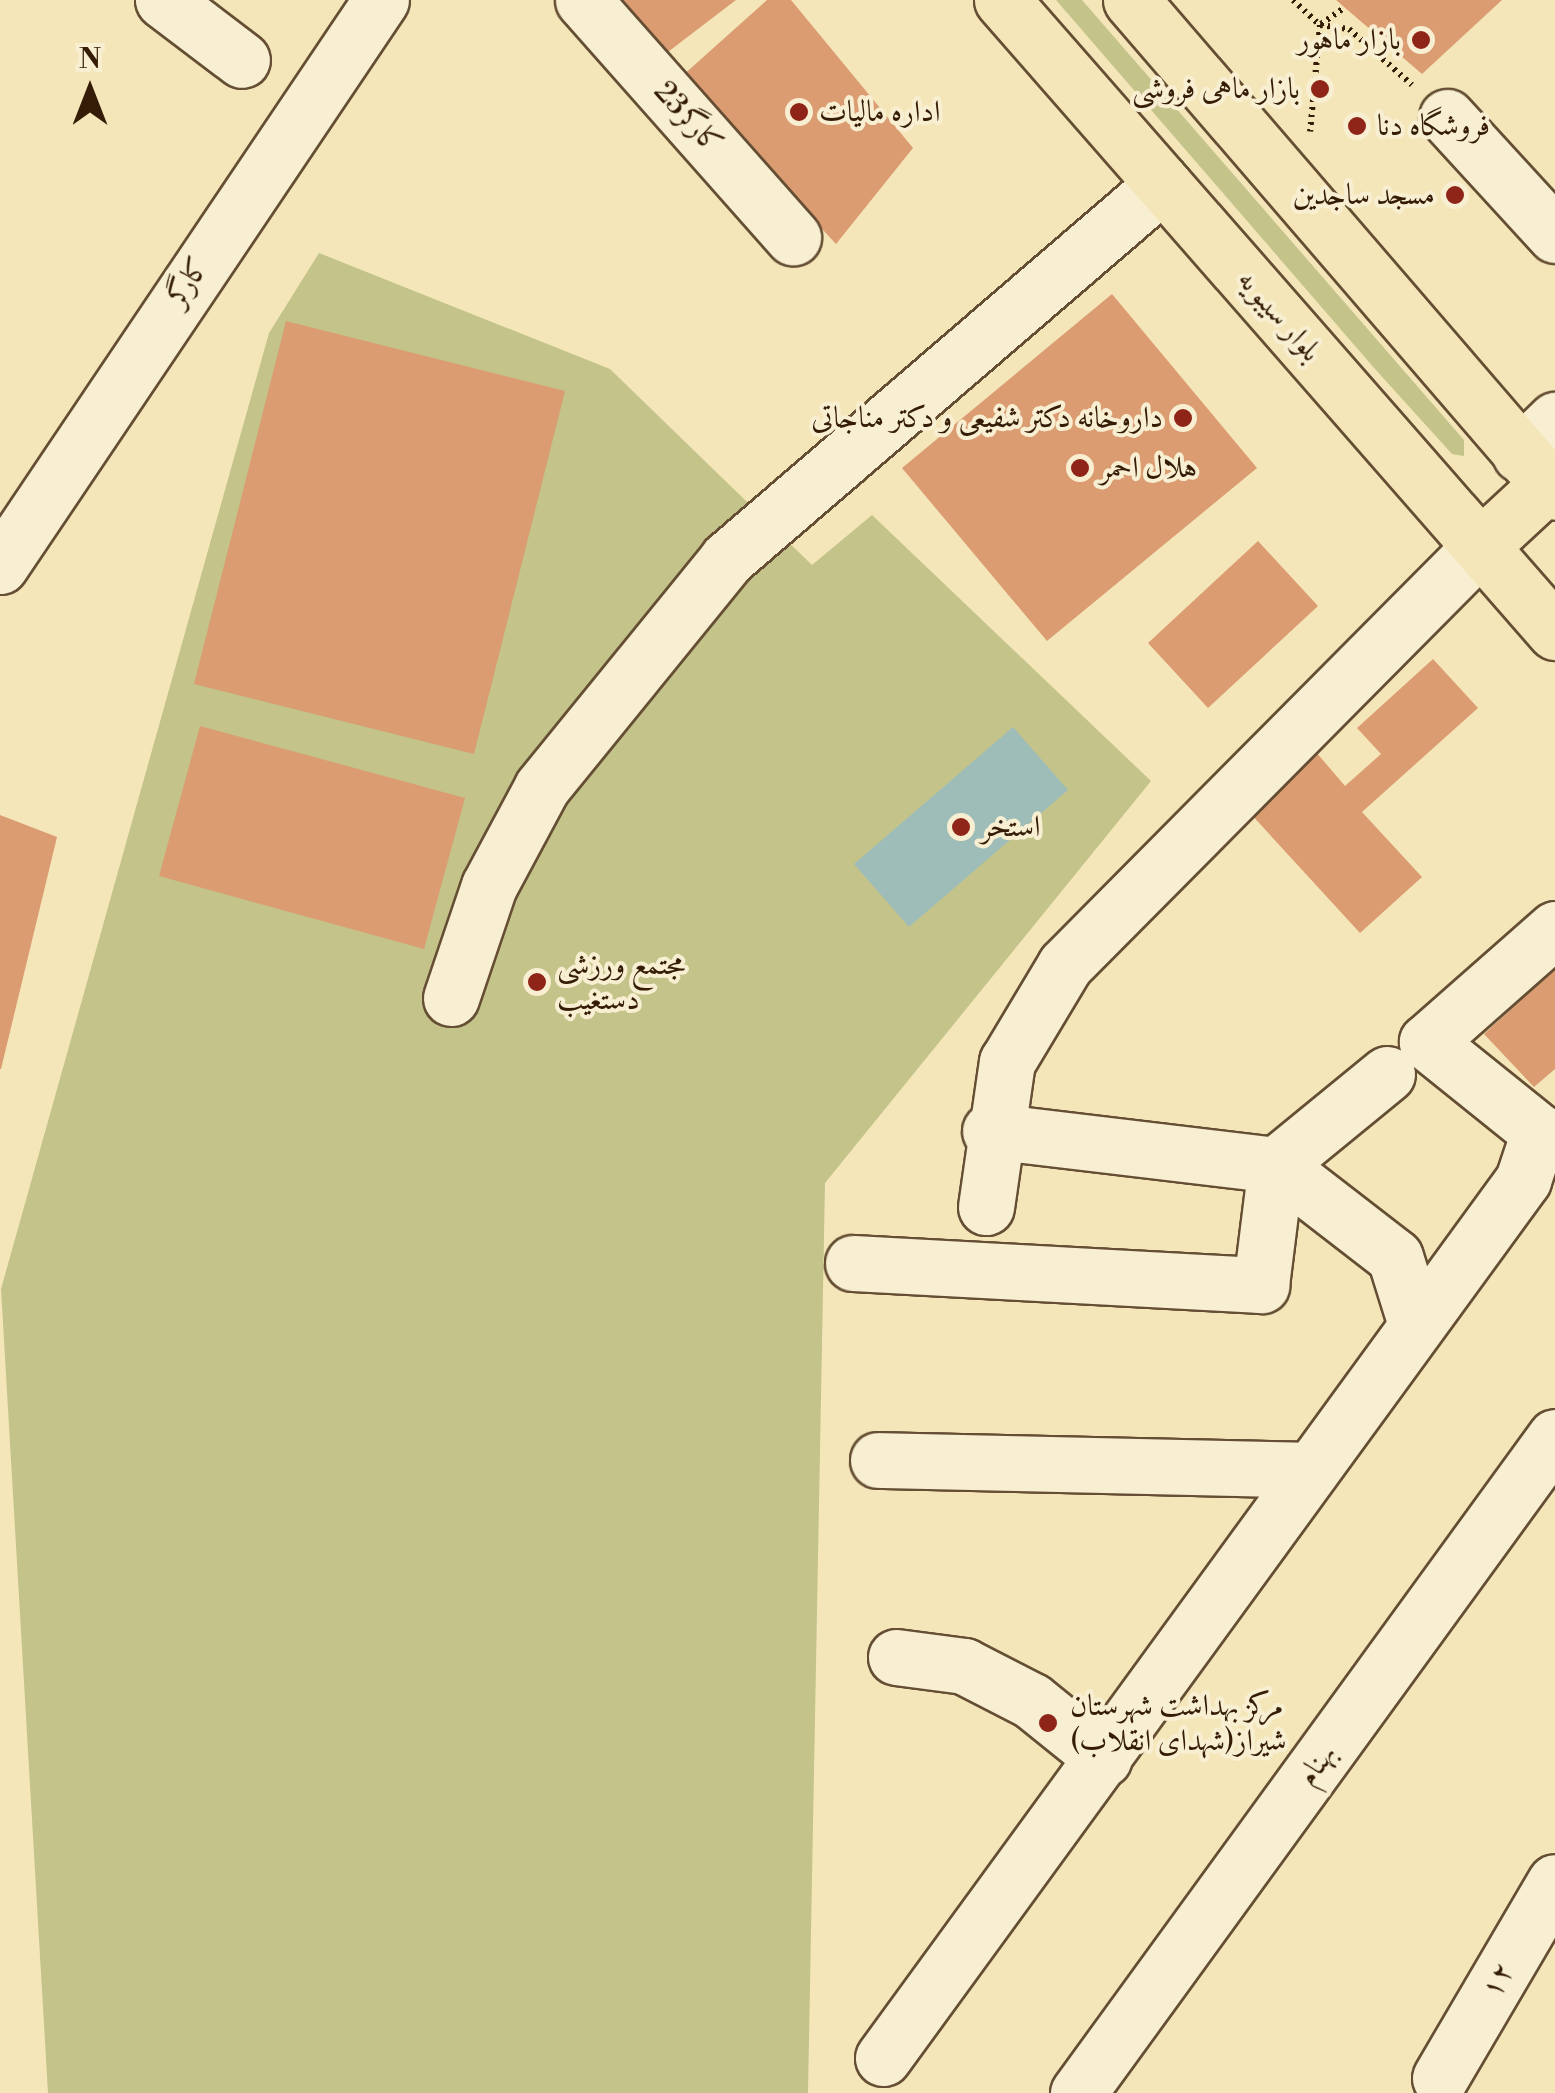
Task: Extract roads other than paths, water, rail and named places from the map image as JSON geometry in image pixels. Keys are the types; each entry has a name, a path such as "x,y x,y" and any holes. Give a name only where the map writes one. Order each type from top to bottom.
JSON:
{"main road":[{"name":"بلوار سیبویه","path":"1002,0 1555,632"},
{"path":"1130,0 1544,462 1481,546"}],"street":[{"path":"164,0 242,60"},
{"name":"کارگر","path":"0,566 18,501 381,0"},
{"name":"23کارگر","path":"583,0 793,237"},
{"path":"1447,117 1555,234"},
{"path":"451,998 489,886 542,787 727,559 974,338 1163,184"},
{"path":"986,1207 990,1131 1007,1062 1065,966 1481,546"},
{"path":"883,2058 1104,1760 1414,1318 1523,1180 1538,1132 1426,1042 1555,929"},
{"path":"852,1263 1261,1285 1276,1165 1387,1074"},
{"path":"990,1131 1276,1165 1395,1257 1414,1318"},
{"name":"بهنام","path":"1078,2093 1555,1437"},
{"path":"878,1460 1308,1470"},
{"path":"896,1657 964,1666 1032,1702 1104,1760"},
{"name":"۱۲","path":"1440,2078 1555,1882"}],"water":[{"name":"استخر","path":"1013,727 1068,790 909,927 854,864"}],"place":[{"name":"بازار ماهور","path":"1421,40"},
{"name":"بازار ماهی فروشی","path":"1320,89"},
{"name":"اداره مالیات","path":"799,112"},
{"name":"فروشگاه دنا","path":"1357,126"},
{"name":"مسجد ساجدین","path":"1455,195"},
{"name":"داروخانه دکتر شفیعی و دکتر مناجاتی","path":"1183,418"},
{"name":"هلال احمر","path":"1080,468"},
{"name":"استخر","path":"961,827"},
{"name":"مجتمع ورزشی دستغیب","path":"537,982"},
{"name":"مرکز بهداشت شهرستان شیراز(شهدای انقلاب)","path":"1048,1723"}]}
